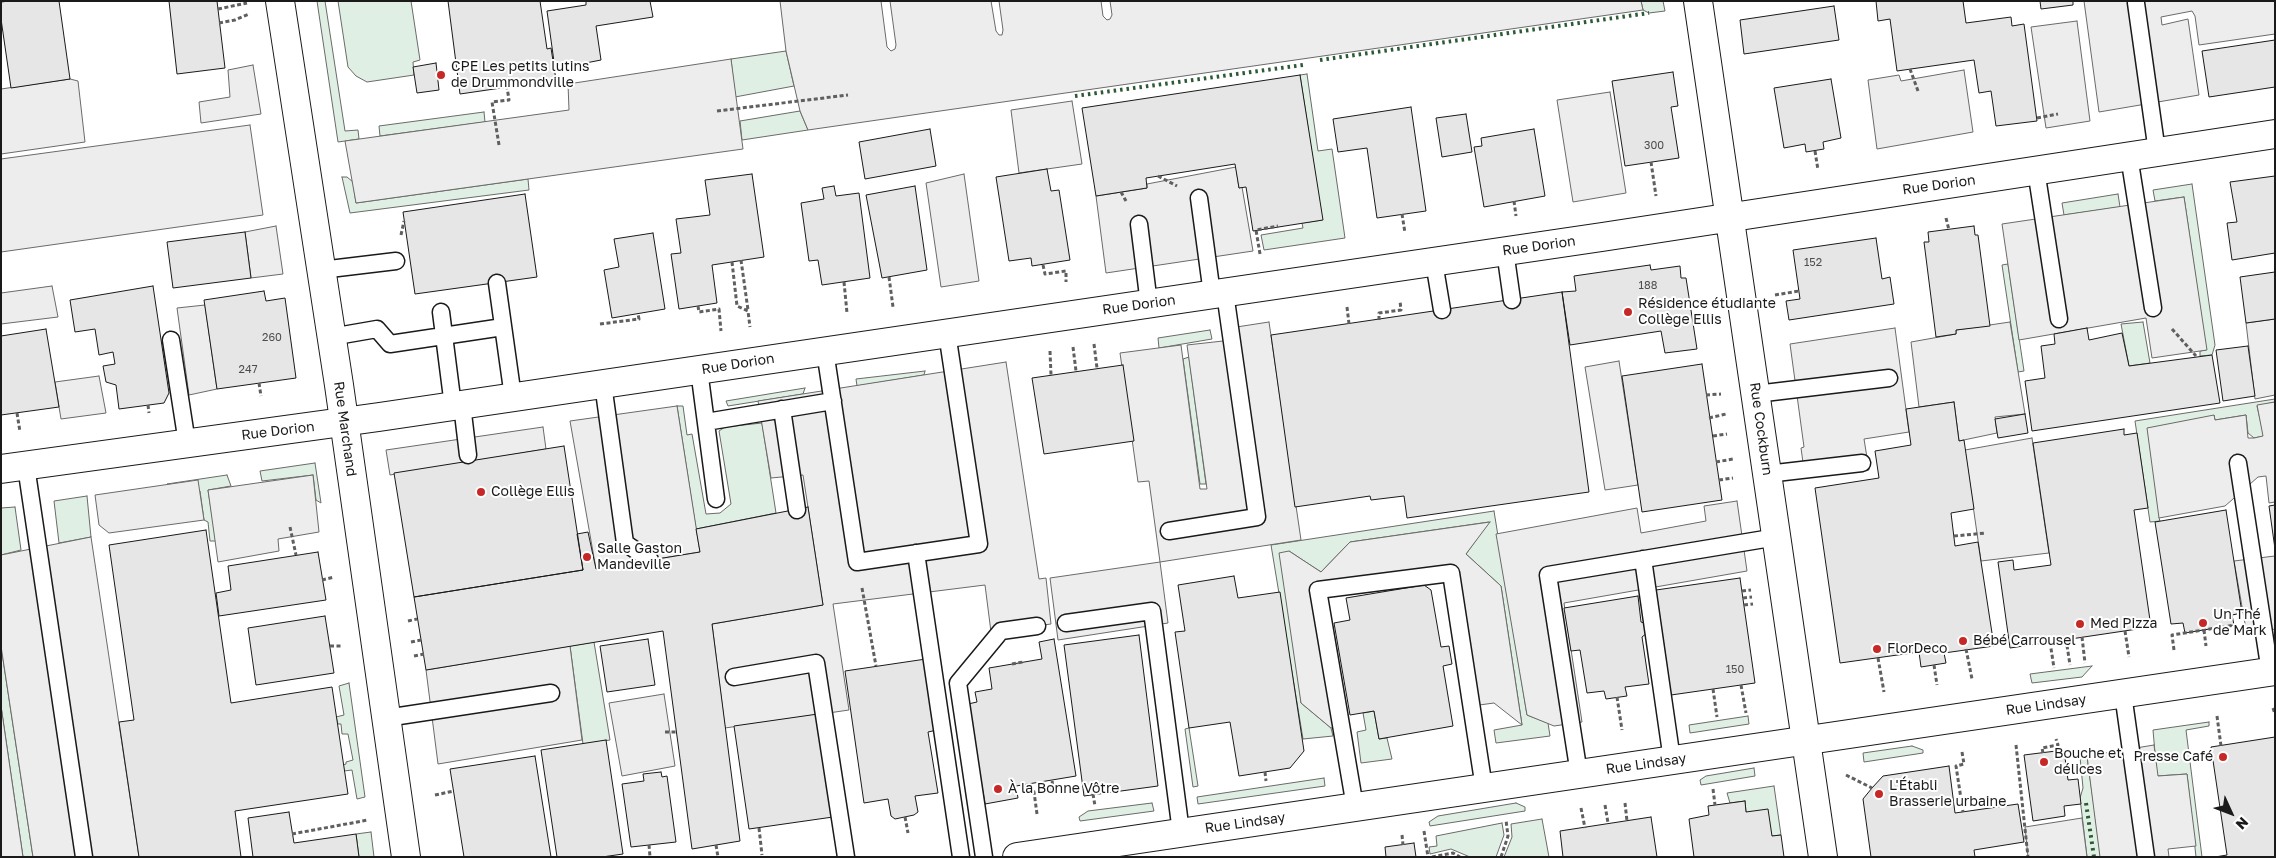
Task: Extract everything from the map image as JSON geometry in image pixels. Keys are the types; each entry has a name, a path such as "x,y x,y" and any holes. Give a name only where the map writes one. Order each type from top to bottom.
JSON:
{"street":[{"name":"Rue Marchand","path":"280,1 344,422 406,857"},
{"name":"Rue Cockburn","path":"1698,1 1823,857"},
{"name":"Rue Dorion","path":"14,467 513,398 1434,262 2275,134"},
{"name":"Rue Lindsay","path":"1017,857 1050,854 1181,832 2272,672"}],"lane":[{"path":"2136,3 2157,152"},
{"path":"2130,156 2153,308"},
{"path":"2036,170 2059,319"},
{"path":"1169,530 1257,517 1219,294 1199,198"},
{"path":"1139,224 1149,304"},
{"path":"1505,251 1512,300"},
{"path":"321,270 396,261"},
{"path":"1434,262 1442,310"},
{"path":"497,282 513,398"},
{"path":"441,312 444,337 468,455"},
{"path":"331,337 377,330 390,344 503,328"},
{"path":"825,352 857,562 979,544 947,333"},
{"path":"171,340 187,443"},
{"path":"700,370 716,499"},
{"path":"1756,394 1889,378"},
{"path":"603,384 625,543 650,560"},
{"path":"706,422 833,401"},
{"path":"782,409 796,510"},
{"path":"1768,474 1862,463"},
{"path":"2238,463 2272,672"},
{"path":"14,467 84,857"},
{"path":"1580,774 1548,575 1777,537"},
{"path":"916,553 961,857"},
{"path":"1643,559 1672,760"},
{"path":"1355,807 1318,590 1451,573 1484,788"},
{"path":"1066,623 1152,611 1181,832"},
{"path":"984,857 958,683 1001,631 1037,626"},
{"path":"734,677 816,662 846,857"},
{"path":"386,718 551,693"},
{"path":"2123,694 2146,857"}],"path":[{"path":"218,9 248,3"},
{"path":"219,23 235,20 249,14"},
{"path":"1910,69 1918,90"},
{"path":"499,145 492,102 509,100 507,87"},
{"path":"717,111 848,95"},
{"path":"2037,118 2058,114"},
{"path":"1651,162 1656,196"},
{"path":"1514,202 1517,217"},
{"path":"1402,214 1405,234"},
{"path":"1946,217 1949,230"},
{"path":"1260,255 1256,230 1278,226"},
{"path":"741,260 750,327"},
{"path":"732,262 736,306 748,311"},
{"path":"1043,265 1045,274 1066,272 1066,282"},
{"path":"890,277 893,307"},
{"path":"844,282 847,313"},
{"path":"1774,295 1799,291"},
{"path":"1379,320 1378,313 1401,310 1400,298"},
{"path":"698,306 699,312 719,309 721,331"},
{"path":"1347,306 1349,324"},
{"path":"2153,308 2196,356"},
{"path":"600,324 639,319 638,314"},
{"path":"1094,342 1097,368"},
{"path":"1073,346 1076,372"},
{"path":"1050,349 1051,375"},
{"path":"259,383 261,396"},
{"path":"1706,395 1726,394"},
{"path":"148,405 149,413"},
{"path":"17,413 20,432"},
{"path":"1710,418 1729,414"},
{"path":"1713,436 1731,433"},
{"path":"1716,462 1735,459"},
{"path":"1719,480 1737,478"},
{"path":"290,527 296,555"},
{"path":"1954,536 1986,533"},
{"path":"857,562 876,666"},
{"path":"322,580 335,577"},
{"path":"408,620 417,619"},
{"path":"2174,650 2172,635 2240,625"},
{"path":"2204,630 2206,646"},
{"path":"2125,631 2129,656"},
{"path":"2082,637 2085,663"},
{"path":"2066,639 2070,665"},
{"path":"411,642 421,640"},
{"path":"2050,642 2054,668"},
{"path":"330,646 346,646"},
{"path":"1966,649 1972,679"},
{"path":"414,656 424,654"},
{"path":"1878,658 1884,692"},
{"path":"1934,665 1937,685"},
{"path":"1741,684 1746,713"},
{"path":"1713,689 1717,716"},
{"path":"1617,697 1622,730"},
{"path":"2274,708 2275,714"},
{"path":"2217,716 2221,746"},
{"path":"664,732 677,732"},
{"path":"2043,753 2042,748 2058,745 2056,739"},
{"path":"2016,745 2028,857"},
{"path":"1962,752 1964,764 1956,766 1963,812"},
{"path":"1839,771 1872,788"},
{"path":"1265,772 1266,781"},
{"path":"1037,814 1034,792 1053,788 1052,780"},
{"path":"1713,789 1715,805"},
{"path":"435,795 454,791"},
{"path":"1093,794 1095,806"},
{"path":"1625,803 1628,820"},
{"path":"1605,805 1608,824"},
{"path":"1581,808 1585,828"},
{"path":"905,817 908,832"},
{"path":"292,834 374,819"},
{"path":"1501,857 1508,836 1506,820"},
{"path":"759,828 762,855"},
{"path":"1424,831 1430,857 1453,853 1460,857"},
{"path":"1402,835 1403,845"},
{"path":"649,845 650,857"},
{"path":"716,845 718,857"}],"green space":[{"path":"317,1 325,1 345,131 358,130 359,139 338,142"},
{"path":"338,1 411,1 420,60 413,62 414,75 367,82 356,76 348,67"},
{"path":"1641,1 1663,1 1665,11 1649,13 1643,10"},
{"path":"786,51 794,86 735,97 731,59"},
{"path":"1307,74 1318,151 1332,149 1345,238 1264,250 1261,235 1303,228 1302,223 1322,220 1300,75"},
{"path":"800,111 808,130 742,140 740,121"},
{"path":"484,112 485,122 380,136 379,126"},
{"path":"342,177 347,177 353,182 356,203 528,179 529,190 350,213"},
{"path":"2192,184 2215,345 2212,355 2200,356 2200,351 2206,350 2184,197 2155,201 2153,190"},
{"path":"2118,194 2120,207 2064,215 2062,203"},
{"path":"2008,264 2024,371 2018,372 2002,265"},
{"path":"2143,322 2150,363 2129,366 2121,324"},
{"path":"1210,330 1212,339 1159,348 1158,338"},
{"path":"1189,357 1206,484 1200,484 1183,359"},
{"path":"925,371 924,375 857,386 856,379"},
{"path":"805,388 803,394 728,406 726,401"},
{"path":"2275,399 2275,402 2257,406 2264,436 2254,438 2248,433 2246,415 2215,420 2214,415 2159,518 2160,521 2150,522 2135,421"},
{"path":"677,406 683,406 687,435 692,434 706,514 720,513 731,504 719,431 725,427 762,423 776,513 696,529"},
{"path":"315,463 321,503 316,500 313,475 262,481 260,471"},
{"path":"227,475 231,486 208,490 216,541 210,541 208,522 204,520 200,491 167,484"},
{"path":"87,496 91,537 59,543 54,501"},
{"path":"15,507 21,550 1,555 1,508"},
{"path":"1494,511 1527,715 1548,723 1550,736 1496,743 1494,730 1522,725 1501,586 1466,554 1489,522 1350,542 1321,572 1289,551 1301,703 1331,728 1333,736 1303,739 1271,545"},
{"path":"594,642 610,740 583,744 570,646"},
{"path":"1,646 33,857 23,857 1,706"},
{"path":"2092,666 2082,677 2032,683 2030,674"},
{"path":"349,683 365,797 357,799 352,770 344,771 343,765 353,760 348,734 342,734 341,724 338,724 336,717 344,715 339,686"},
{"path":"1374,711 1379,739 1387,738 1392,759 1361,763 1357,732 1366,730 1363,713"},
{"path":"1748,716 1749,724 1690,733 1689,725"},
{"path":"2209,722 2209,726 2186,730 2202,857 2196,857 2187,774 2157,776 2153,730"},
{"path":"1189,728 1198,786 1193,787 1185,729"},
{"path":"1912,746 1923,750 1923,753 1864,762 1863,753"},
{"path":"2087,756 2101,857 2087,857 2080,798 2083,788 2080,757"},
{"path":"1754,768 1755,776 1701,785 1700,780 1706,776"},
{"path":"1324,778 1325,786 1198,804 1197,797"},
{"path":"1774,786 1781,835 1772,836 1746,812 1745,801 1730,803 1727,793"},
{"path":"1152,803 1154,811 1080,821 1079,817 1088,811"},
{"path":"1516,803 1525,807 1525,811 1430,826 1429,822 1438,816"},
{"path":"1542,819 1549,857 1504,857 1512,837 1511,824"},
{"path":"1502,823 1504,835 1496,857 1470,857 1451,849 1430,854 1429,847 1437,846 1436,836"},
{"path":"371,832 374,857 359,857 356,834"}],"shaded area":[{"path":"780,1 881,1 887,47 891,51 895,49 896,45 890,1 991,1 996,31 999,35 1002,35 1003,30 999,1 1101,1 1103,16 1107,20 1112,15 1110,1 1641,1 1643,10 808,130 800,111 786,51"},
{"path":"2084,1 2275,1 2275,34 2199,45 2195,16 2192,11 2161,17 2162,25 2188,19 2199,95 2099,112"},
{"path":"2077,21 2090,121 2046,128 2031,27"},
{"path":"731,59 743,149 356,203 345,141 569,110 568,84"},
{"path":"253,65 261,114 201,123 199,102 230,97 228,70"},
{"path":"1964,70 1973,132 1877,149 1868,80 1899,75 1901,81"},
{"path":"70,79 78,81 85,142 1,154 1,89"},
{"path":"1610,92 1626,193 1573,202 1557,100"},
{"path":"1072,101 1082,164 1019,173 1011,110"},
{"path":"250,125 263,215 1,252 1,159"},
{"path":"1236,167 1239,188 1242,187 1253,251 1106,273 1096,196 1147,188 1147,184"},
{"path":"964,174 979,281 941,287 926,183"},
{"path":"2184,197 2207,350 2152,358 2146,318 2019,340 2002,224"},
{"path":"276,226 283,274 251,278 245,232"},
{"path":"52,286 58,317 1,324 1,293"},
{"path":"205,305 217,389 189,395 177,308"},
{"path":"2275,319 2275,395 2255,399 2246,323"},
{"path":"1269,322 1301,540 1160,562 1149,481 1138,482 1120,353 1181,345 1200,489 1207,489 1187,345 1232,340 1230,328"},
{"path":"2010,322 2025,414 1995,417 1997,433 1959,441 1954,402 1919,407 1911,342 1956,334 1956,330"},
{"path":"1895,328 1909,432 1864,439 1869,470 1805,477 1801,448 1804,447 1790,344"},
{"path":"1619,361 1638,485 1605,490 1585,367"},
{"path":"1006,362 1039,579 1046,578 1051,624 991,632 985,585 833,604 849,710 725,728 712,624 823,605 803,475 771,478 758,401"},
{"path":"99,376 106,413 61,419 55,382"},
{"path":"2275,402 2275,502 2269,503 2266,476 2258,477 2225,506 2159,518 2147,428 2214,415 2215,420 2246,415 2248,438 2254,438 2263,436 2257,405"},
{"path":"677,406 700,552 596,569 570,421"},
{"path":"543,427 546,449 390,475 386,450"},
{"path":"2032,438 2049,553 1981,561 1965,450"},
{"path":"313,475 319,532 278,539 279,551 218,562 208,490"},
{"path":"198,480 204,520 109,533 99,525 95,495"},
{"path":"1737,501 1747,571 1564,603 1582,722 1554,726 1527,715 1496,534 1637,508 1641,533 1706,521 1704,506"},
{"path":"1490,522 1466,554 1501,586 1522,725 1494,703 1472,706 1451,573 1318,590 1341,725 1331,728 1301,703 1279,553 1289,551 1321,572 1350,542"},
{"path":"91,537 139,857 33,857 1,646 1,555"},
{"path":"2275,556 2275,629 2247,635 2234,561"},
{"path":"1160,562 1168,623 1058,640 1050,578"},
{"path":"570,646 582,740 438,764 426,670"},
{"path":"664,694 675,766 622,776 609,703"},
{"path":"1,706 23,857 1,857"},
{"path":"2154,745 2158,776 2187,774 2196,846 2168,849 2169,857 2100,857 2087,756"},
{"path":"2082,818 2087,857 2028,857 2025,827"}],"building":[{"path":"59,1 70,79 11,88 1,19 1,2"},
{"path":"169,1 217,1 225,68 177,74"},
{"path":"448,1 540,1 547,49 551,48 556,80 460,94"},
{"path":"586,1 650,1 653,17 596,26 601,60 555,69 547,11 586,5"},
{"path":"1876,1 1963,1 1966,23 2011,17 2012,26 2024,24 2037,121 1996,126 1991,91 1979,93 1974,60 1897,71 1890,19 1878,21"},
{"path":"2040,1 2073,1 2073,5 2041,9"},
{"path":"1834,6 1839,40 1744,54 1740,20"},
{"path":"2275,40 2275,87 2209,97 2202,51"},
{"path":"436,63 439,90 417,93 413,67"},
{"path":"1673,72 1678,106 1671,107 1679,158 1625,166 1612,81"},
{"path":"1300,75 1323,220 1253,231 1246,187 1239,188 1235,164 1146,178 1147,188 1096,196 1082,108"},
{"path":"1831,79 1841,138 1823,142 1824,149 1806,152 1805,144 1784,148 1774,88"},
{"path":"1411,107 1426,211 1377,218 1367,148 1338,152 1333,119"},
{"path":"1466,114 1472,152 1442,157 1436,118"},
{"path":"930,129 936,166 865,179 859,142"},
{"path":"1534,129 1545,196 1484,207 1474,147 1482,146 1481,138"},
{"path":"1047,169 1051,191 1059,190 1070,260 1032,266 1031,258 1009,261 996,177"},
{"path":"752,174 764,257 712,265 717,303 679,309 671,254 681,253 676,219 710,215 705,180"},
{"path":"2275,176 2275,253 2232,260 2227,223 2237,222 2230,182"},
{"path":"834,186 836,196 859,193 870,278 822,285 818,260 809,261 801,203 824,199 822,188"},
{"path":"915,186 927,270 882,278 866,195"},
{"path":"525,194 537,277 415,294 403,212"},
{"path":"1974,226 1975,235 1978,235 1990,326 1956,330 1956,334 1936,337 1924,242 1929,242 1928,232"},
{"path":"245,232 251,278 173,288 167,242"},
{"path":"653,233 665,309 612,318 604,270 619,267 614,239"},
{"path":"1876,238 1882,279 1890,277 1894,304 1789,320 1786,301 1800,299 1793,250"},
{"name":"Résidence étudiante Collège Ellis","path":"1650,265 1651,270 1680,266 1681,278 1686,278 1697,349 1665,353 1661,331 1570,345 1562,292 1576,291 1574,276"},
{"path":"2275,272 2275,319 2246,323 2240,277"},
{"path":"153,286 169,393 164,403 119,409 116,385 106,382 103,366 115,364 113,352 99,355 95,329 75,332 70,300"},
{"path":"264,291 266,301 285,298 296,378 217,389 204,300"},
{"path":"1562,292 1589,492 1407,518 1404,496 1371,500 1370,496 1295,507 1271,335"},
{"path":"2087,328 2089,340 2122,333 2129,366 2212,355 2220,403 2032,431 2025,381 2045,378 2041,346 2055,344 2054,334"},
{"path":"46,329 59,407 1,415 1,336"},
{"path":"2248,346 2255,396 2223,401 2216,350"},
{"path":"1702,364 1722,500 1642,512 1622,376"},
{"path":"1123,365 1134,441 1044,454 1032,378"},
{"path":"1954,402 1959,441 1964,440 1974,509 1951,513 1955,546 1978,542 1994,646 1944,653 1946,663 1921,667 1919,652 1840,663 1815,488 1879,478 1875,451 1911,445 1906,409"},
{"path":"2025,414 2028,433 1998,438 1995,419"},
{"path":"2124,429 2124,435 2137,433 2148,508 2134,510 2151,627 2010,648 1998,562 2013,560 2014,570 2051,565 2033,443"},
{"name":"Collège Ellis","path":"564,446 583,570 414,597 394,473"},
{"path":"2275,505 2275,549 2269,506"},
{"path":"808,507 823,605 712,624 740,841 692,849 663,631 426,670 414,597 583,570 577,534 588,532 596,569 700,552 696,529"},
{"path":"2226,510 2242,613 2232,615 2234,625 2185,633 2183,623 2171,624 2155,522"},
{"path":"206,530 231,703 332,687 348,794 235,811 241,857 139,857 119,722 134,720 109,545"},
{"path":"318,552 326,600 219,616 216,593 231,590 228,566"},
{"path":"1234,576 1238,598 1280,592 1304,751 1290,768 1239,776 1230,722 1189,728 1175,632 1185,631 1178,585"},
{"path":"1740,578 1755,683 1671,695 1656,590"},
{"path":"1424,585 1431,590 1441,647 1449,646 1452,664 1443,666 1453,726 1379,739 1374,711 1350,715 1334,623 1350,620 1346,598"},
{"path":"1638,596 1641,622 1647,624 1647,633 1642,637 1649,684 1625,687 1627,696 1606,699 1604,691 1587,693 1580,650 1571,651 1564,608"},
{"path":"325,616 334,673 256,685 248,628"},
{"path":"1139,635 1158,786 1084,796 1064,645"},
{"path":"648,639 655,685 607,692 600,646"},
{"path":"1054,639 1076,776 1016,786 1018,798 985,804 968,704 977,702 975,692 992,689 989,668 1042,659 1039,642"},
{"path":"926,659 937,730 928,732 938,793 915,796 918,812 914,815 895,819 891,816 888,799 864,803 845,671"},
{"path":"818,714 833,817 749,829 734,726"},
{"path":"2275,737 2275,857 2215,857 2227,855 2211,747"},
{"path":"606,740 623,854 602,857 557,857 541,750"},
{"path":"2064,750 2068,780 2078,779 2081,804 2064,806 2065,816 2033,821 2024,755"},
{"path":"535,756 551,857 464,857 450,769"},
{"path":"1949,766 1955,813 2018,804 2024,842 1974,850 1975,857 1871,857 1863,799 1872,788 1883,776"},
{"path":"661,772 662,777 667,776 676,842 631,847 622,784 644,781 643,774"},
{"path":"1745,801 1746,812 1768,809 1772,836 1781,835 1784,857 1694,857 1689,819 1709,815 1708,806"},
{"path":"289,812 294,843 356,834 359,857 253,857 248,818"},
{"path":"1651,817 1657,857 1563,857 1560,831"},
{"path":"1414,843 1416,857 1386,857 1385,847"}],"hedge":[{"path":"1320,60 1649,13"},
{"path":"1075,96 1303,65"},
{"path":"2086,803 2094,857"}],"place":[{"name":"CPE Les petits lutins de Drummondville","path":"441,75"},
{"name":"Résidence étudiante Collège Ellis","path":"1628,312"},
{"name":"Collège Ellis","path":"481,492"},
{"name":"Salle Gaston Mandeville","path":"587,557"},
{"name":"Un Thé de Mark","path":"2203,623"},
{"name":"Med Pizza","path":"2080,624"},
{"name":"Bébé Carrousel","path":"1963,641"},
{"name":"FlorDeco","path":"1877,649"},
{"name":"Presse Café","path":"2223,757"},
{"name":"Bouche et délices","path":"2044,762"},
{"name":"À la Bonne Vôtre","path":"998,789"},
{"name":"L'Établi Brasserie urbaine","path":"1879,794"}]}
